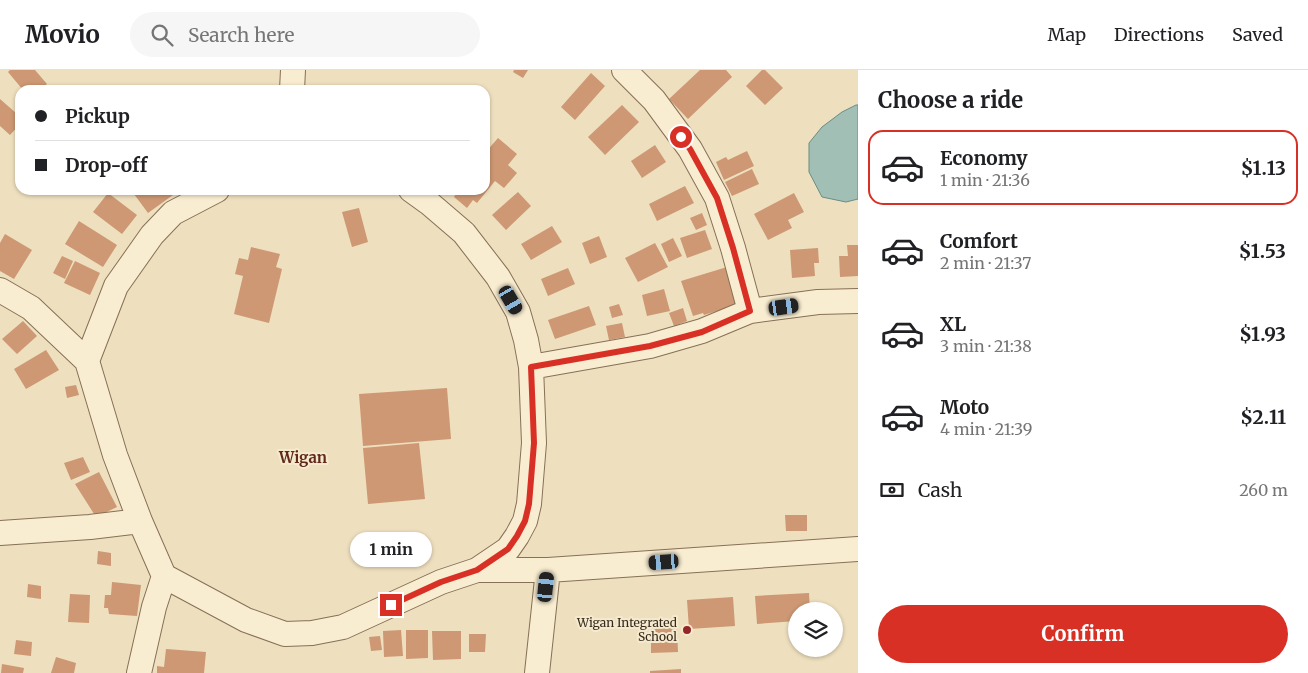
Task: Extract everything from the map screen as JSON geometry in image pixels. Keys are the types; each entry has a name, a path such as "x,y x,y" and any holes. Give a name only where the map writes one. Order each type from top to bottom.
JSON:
{"street":[{"path":"292,85 293,70"},
{"path":"624,70 654,100 690,149 717,198 750,311"},
{"path":"87,361 116,286 152,235 173,213 207,195"},
{"path":"0,290 31,308 87,361 116,455 140,520 164,576 246,620 285,634 312,633 343,627 441,582 477,570 508,549 525,521 529,504 534,443 531,367 518,312 498,277 464,233 430,202 419,195"},
{"path":"531,367 650,346 702,332 750,311 818,302 858,301"},
{"path":"0,533 82,527 140,520"},
{"path":"477,570 548,570 858,549"},
{"path":"537,673 548,570"},
{"path":"139,673 154,607 164,576"}],"water":[{"path":"858,105 858,199 846,202 822,197 809,172 809,143 822,127 842,112"}],"building":[{"path":"10,70 35,70 47,84 19,85 8,72"},
{"path":"514,70 528,70 523,78 513,72"},
{"path":"700,70 726,70 732,77 688,119 669,99"},
{"path":"762,70 765,70 783,88 765,105 746,86"},
{"path":"591,73 605,86 575,120 561,107"},
{"path":"0,99 15,112 15,130 10,135 0,126"},
{"path":"622,105 639,122 605,155 588,137"},
{"path":"498,138 517,154 508,165 517,173 504,188 495,181 490,187 490,147"},
{"path":"655,145 666,162 642,178 631,161"},
{"path":"747,151 754,166 724,180 716,162 726,157 728,160"},
{"path":"752,169 759,184 732,196 725,182"},
{"path":"685,186 694,203 657,221 649,204"},
{"path":"518,192 531,206 506,230 492,215"},
{"path":"794,193 804,212 788,220 792,228 768,240 754,214"},
{"path":"106,195 111,195 137,215 122,234 93,212"},
{"path":"135,195 173,195 148,213"},
{"path":"455,195 484,195 477,203 473,200 467,208 454,197"},
{"path":"359,208 368,242 352,247 342,212"},
{"path":"702,213 707,225 696,230 690,218"},
{"path":"79,221 117,245 103,267 65,244"},
{"path":"552,226 562,242 531,260 521,244"},
{"path":"705,230 712,249 687,258 680,238"},
{"path":"5,234 32,250 14,279 0,271 0,243"},
{"path":"599,236 607,257 590,264 582,243"},
{"path":"673,238 682,256 669,262 661,244"},
{"path":"655,243 668,267 638,282 625,258"},
{"path":"847,245 858,245 858,276 840,277 839,256 848,256"},
{"path":"251,247 280,254 276,267 282,269 269,323 234,314 243,276 235,274 239,258 248,260"},
{"path":"818,248 819,263 814,263 815,276 792,278 790,250"},
{"path":"62,256 73,261 65,279 53,273"},
{"path":"75,261 100,273 90,295 64,283"},
{"path":"727,267 739,304 704,315 703,313 693,316 681,281"},
{"path":"568,268 575,284 548,296 541,279"},
{"path":"664,289 670,311 647,316 642,295"},
{"path":"619,304 623,315 612,318 609,307"},
{"path":"589,306 596,325 555,339 548,320"},
{"path":"683,308 687,321 674,326 669,313"},
{"path":"23,321 37,336 17,354 2,339"},
{"path":"622,323 625,337 609,340 606,326"},
{"path":"46,350 59,370 26,389 14,369"},
{"path":"76,385 79,395 67,398 65,387"},
{"path":"447,388 451,439 363,446 359,394"},
{"path":"419,443 425,499 368,504 363,448"},
{"path":"83,457 90,472 71,480 64,463"},
{"path":"99,472 117,507 96,517 75,484"},
{"path":"785,515 807,515 807,531 786,531"},
{"path":"98,551 111,553 111,566 97,564"},
{"path":"112,582 141,585 137,616 109,614 108,608 104,608 105,595 111,595"},
{"path":"28,584 41,586 41,599 27,597"},
{"path":"809,593 810,602 788,602 788,622 757,624 755,596"},
{"path":"70,594 90,595 89,623 68,622"},
{"path":"733,597 735,626 689,629 687,600"},
{"path":"651,626 677,626 678,652 651,653"},
{"path":"401,630 403,656 384,657 383,631"},
{"path":"406,630 428,630 428,658 406,659"},
{"path":"432,631 461,631 461,659 433,660"},
{"path":"469,634 486,634 485,652 469,652"},
{"path":"380,636 382,650 371,651 369,637"},
{"path":"16,640 32,642 31,656 14,654"},
{"path":"166,649 206,652 204,673 157,673 157,666 164,667"},
{"path":"56,657 76,663 74,673 51,673"},
{"path":"2,664 24,668 23,673 1,673"},
{"path":"681,669 681,673 650,673 650,671"}],"place":[{"name":"Wigan Integrated School","path":"687,630"}],"district":[{"name":"Wigan","path":"303,458"}],"route":[{"path":"391,605 441,582 477,570 508,549 517,536 525,521 529,504 534,443 531,367 650,346 702,332 750,311 717,198 690,149 681,137"}]}
